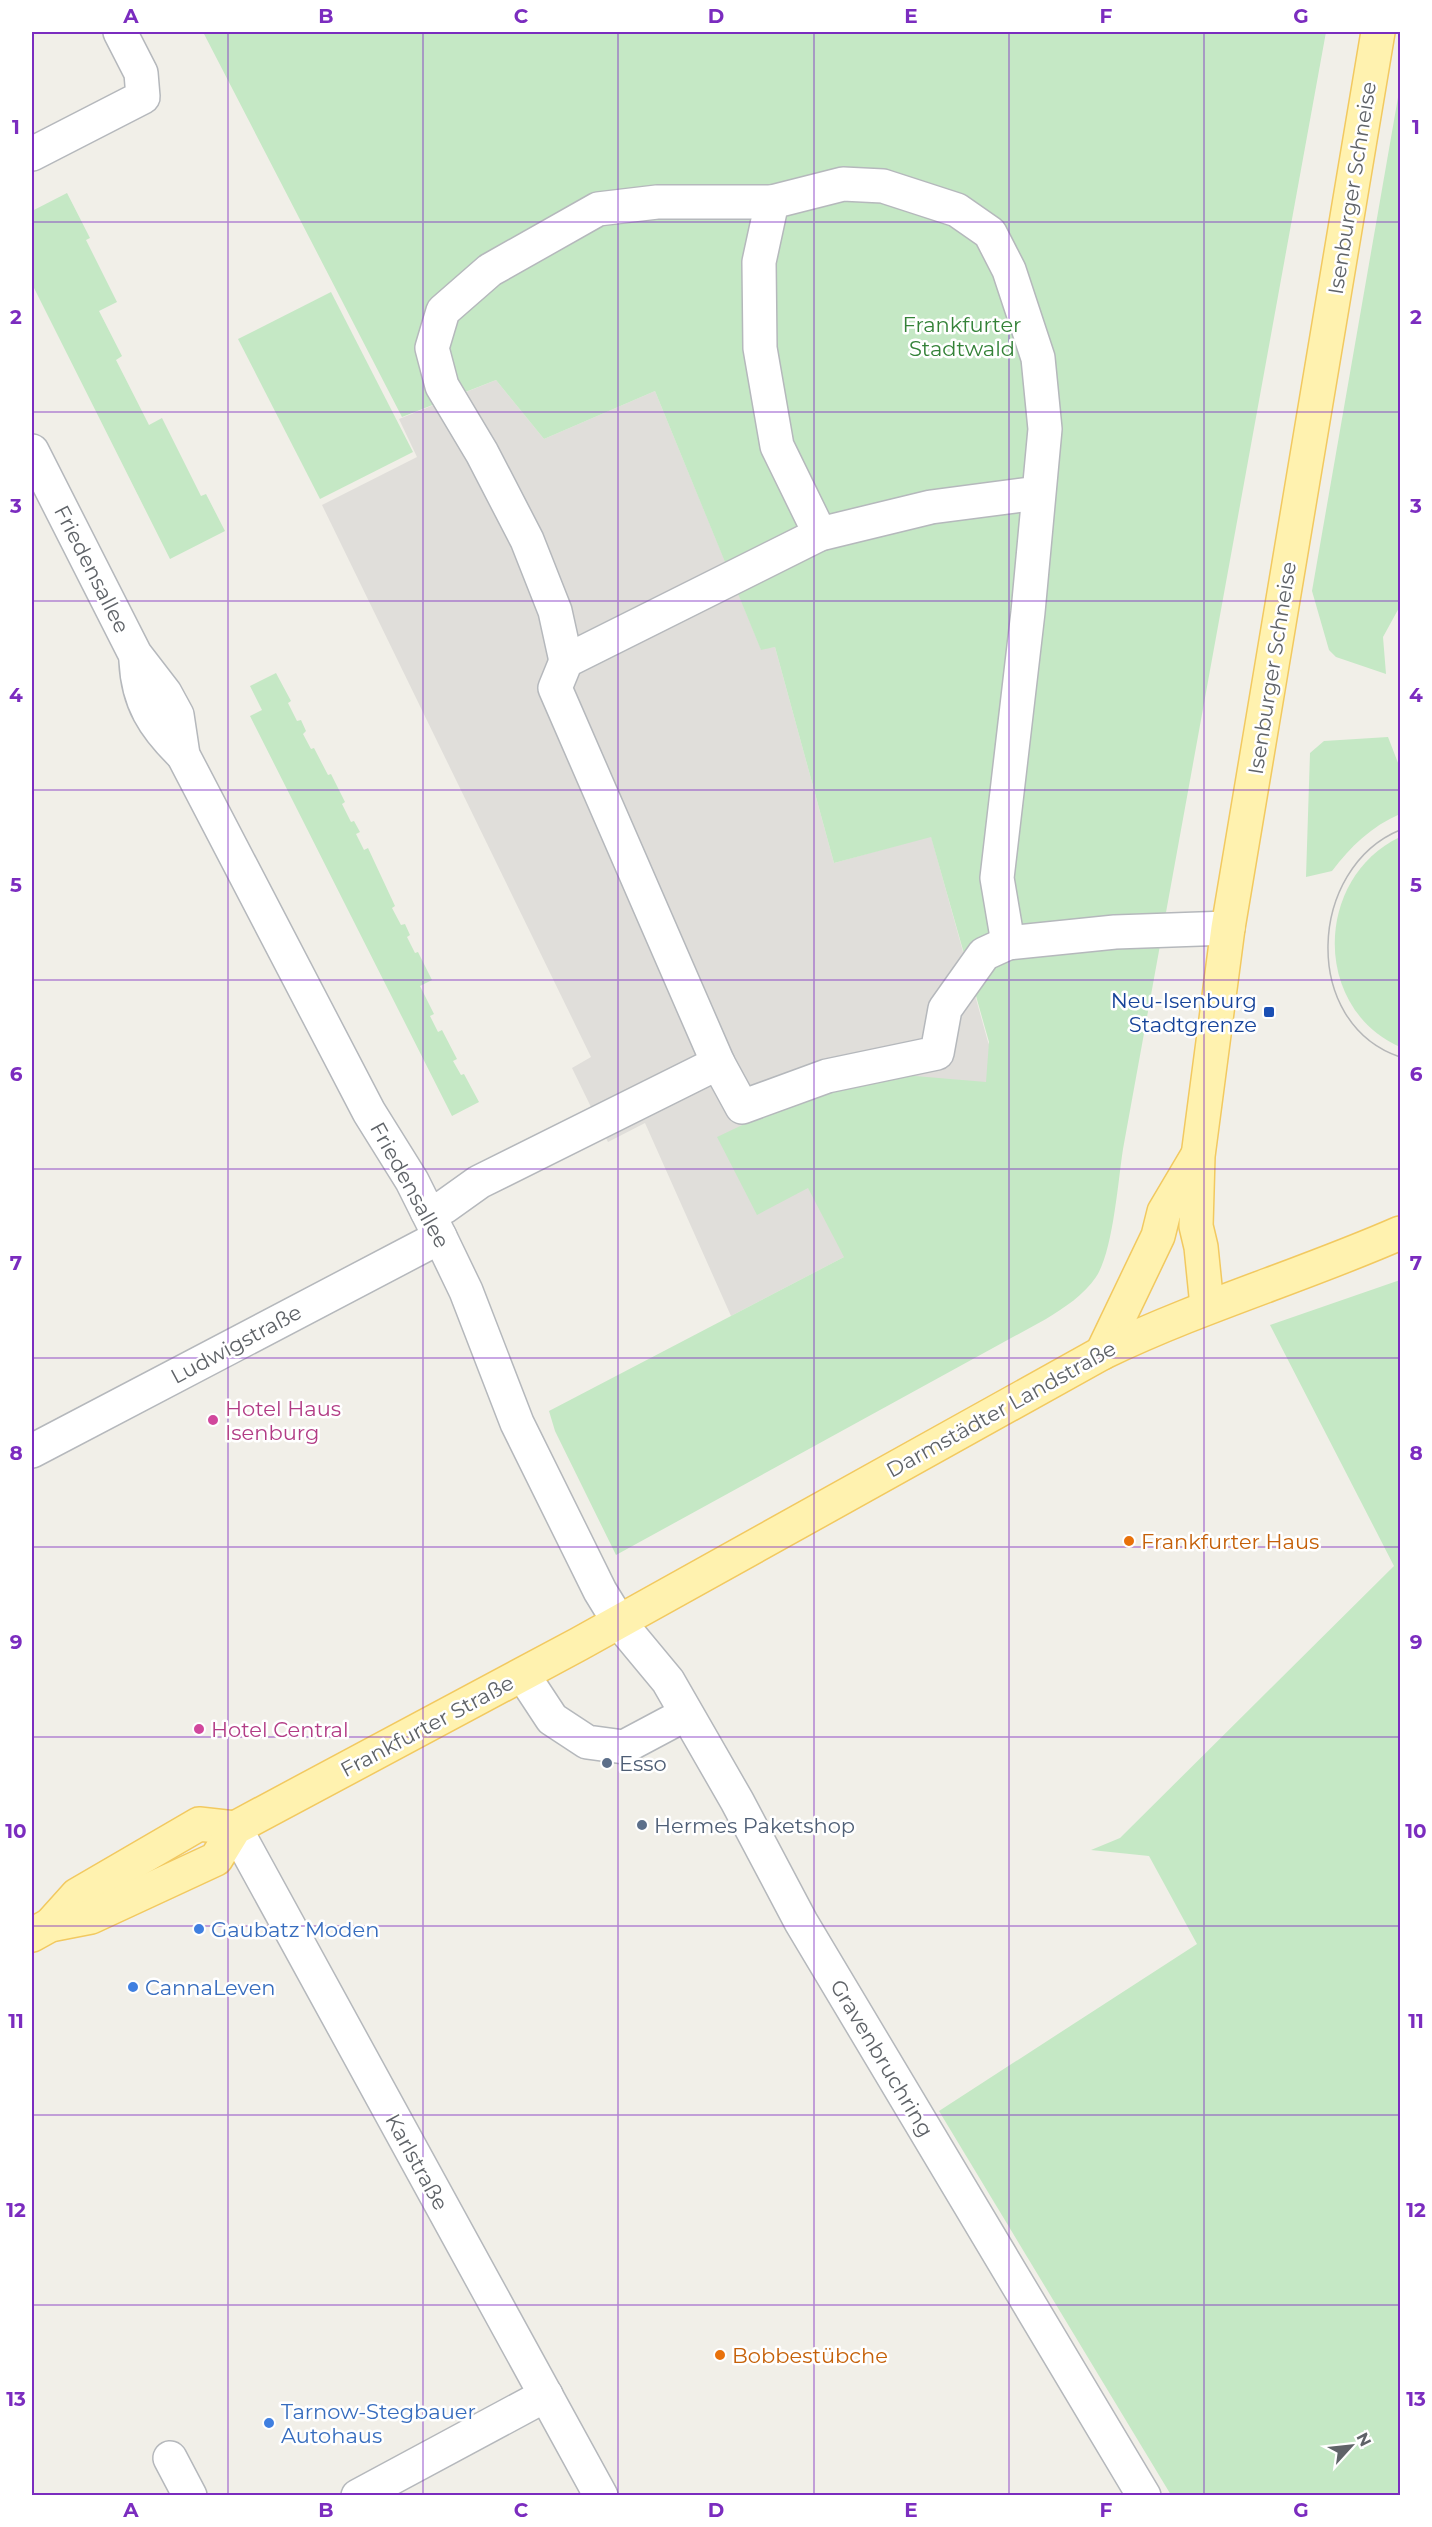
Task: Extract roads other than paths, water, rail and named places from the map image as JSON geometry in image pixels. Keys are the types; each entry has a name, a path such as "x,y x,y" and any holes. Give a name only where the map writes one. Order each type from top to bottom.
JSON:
{"main road":[{"name":"Isenburger Schneise","path":"1207,1306 1196,1226 1198,1156 1228,928 1378,32"},
{"path":"1102,1353 1158,1236 1164,1212 1198,1156"},
{"name":"Darmstädter Landstraße","path":"619,1622 1102,1353 1207,1306 1336,1260 1401,1233"},
{"name":"Frankfurter Straße","path":"235,1828 619,1622"},
{"path":"40,1930 78,1894 199,1824 235,1828"}],"street":[{"path":"32,154 143,97 141,73 120,32"},
{"path":"1008,943 997,878 1028,612 1045,429 1038,358 1009,270 990,233 957,210 883,186 843,184 772,202 657,202 598,209 490,270 443,311 432,348 442,386 482,453 527,540 555,611 566,661 555,688 717,1063 742,1107 827,1076 936,1053 945,1009 984,954 1008,943 1115,932 1228,928"},
{"path":"772,202 759,262 760,348 777,446 820,534"},
{"name":"Friedensallee","path":"32,451 135,654 165,693 177,715 183,755 369,1112 433,1224 466,1291 522,1434 600,1591 619,1622"},
{"path":"566,661 820,534 931,507 1038,493"},
{"name":"Ludwigstraße","path":"32,1451 433,1224 444,1207 479,1182 717,1063"},
{"name":"Gravenbruchring","path":"619,1622 658,1666 737,1801 801,1922 1144,2496"},
{"path":"523,1675 552,1719 587,1742 624,1747 686,1714"},
{"name":"Karlstraße","path":"235,1828 601,2496"},
{"path":"358,2496 546,2395"},
{"path":"170,2458 190,2496"}],"tram line":[{"path":"1400,830 1369,849 1347,877 1333,910 1328,945 1332,980 1345,1013 1368,1039 1400,1057"}],"place":[{"name":"Neu-Isenburg Stadtgrenze","path":"1269,1012"},
{"name":"Hotel Haus Isenburg","path":"213,1420"},
{"name":"Frankfurter Haus","path":"1129,1541"},
{"name":"Hotel Central","path":"199,1729"},
{"name":"Esso","path":"607,1763"},
{"name":"Hermes Paketshop","path":"642,1825"},
{"name":"Gaubatz Moden","path":"199,1929"},
{"name":"CannaLeven","path":"133,1987"},
{"name":"Bobbestübche","path":"720,2355"},
{"name":"Tarnow-Stegbauer Autohaus","path":"269,2423"}],"park label":[{"name":"Frankfurter Stadtwald","path":"962,336"}]}
